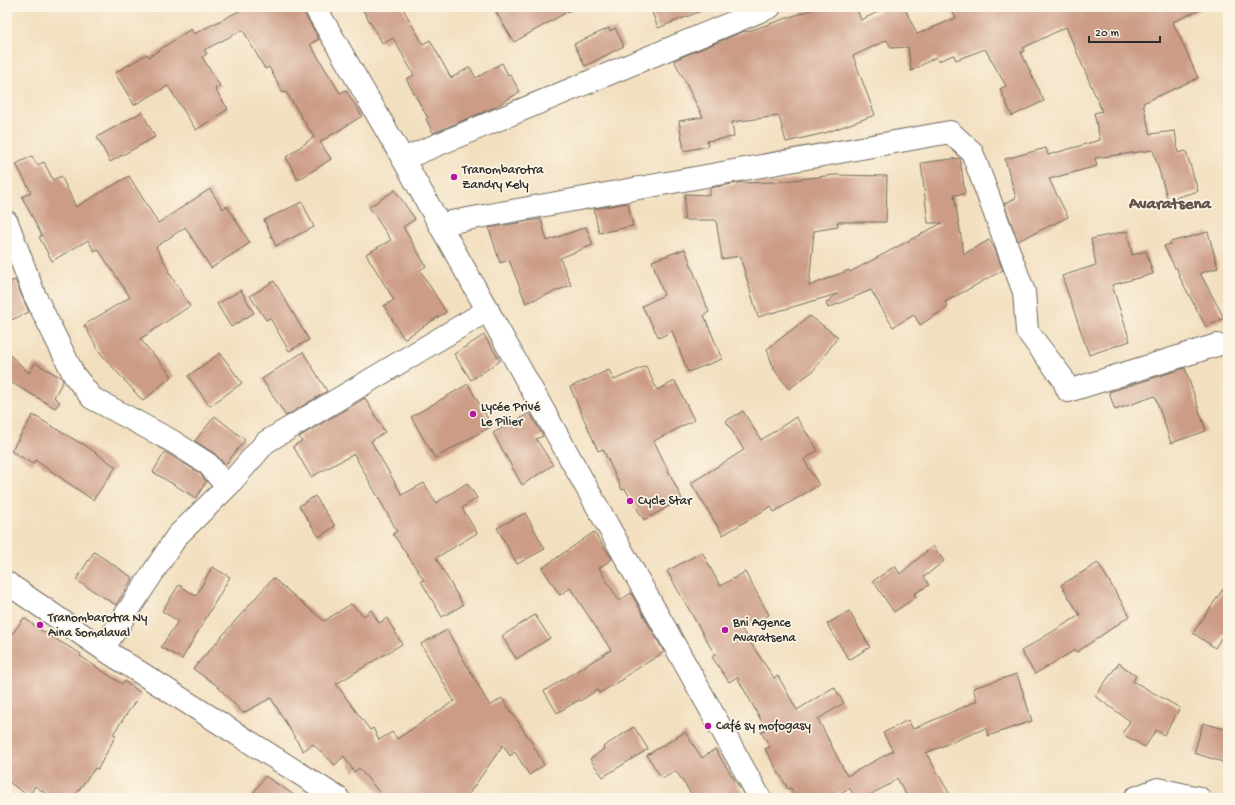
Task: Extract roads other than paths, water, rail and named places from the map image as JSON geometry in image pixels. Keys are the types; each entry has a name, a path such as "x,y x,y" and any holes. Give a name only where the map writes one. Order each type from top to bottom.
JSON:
{"street":[{"path":"315,7 440,224 760,798"},
{"path":"403,159 770,7"},
{"path":"440,224 950,132 972,152 1024,292 1027,331 1062,377 1068,391 1217,345"},
{"path":"7,222 34,294 74,375 92,398 172,441 208,464 227,487"},
{"path":"103,649 177,536 227,487 266,442 488,310"},
{"path":"7,583 103,649 338,798"},
{"path":"1135,798 1158,790 1199,798"}],"place":[{"name":"Tranombarotra Zandry Kely","path":"454,177"},
{"name":"Lycée Privé Le Pilier","path":"473,414"},
{"name":"Cycle Star","path":"630,501"},
{"name":"Tranombarotra Ny Aina Somalaval","path":"40,625"},
{"name":"Bni Agence Avaratsena","path":"725,630"},
{"name":"Café sy mofogasy","path":"708,726"}],"district":[{"name":"Avaratsena","path":"1170,205"}]}
